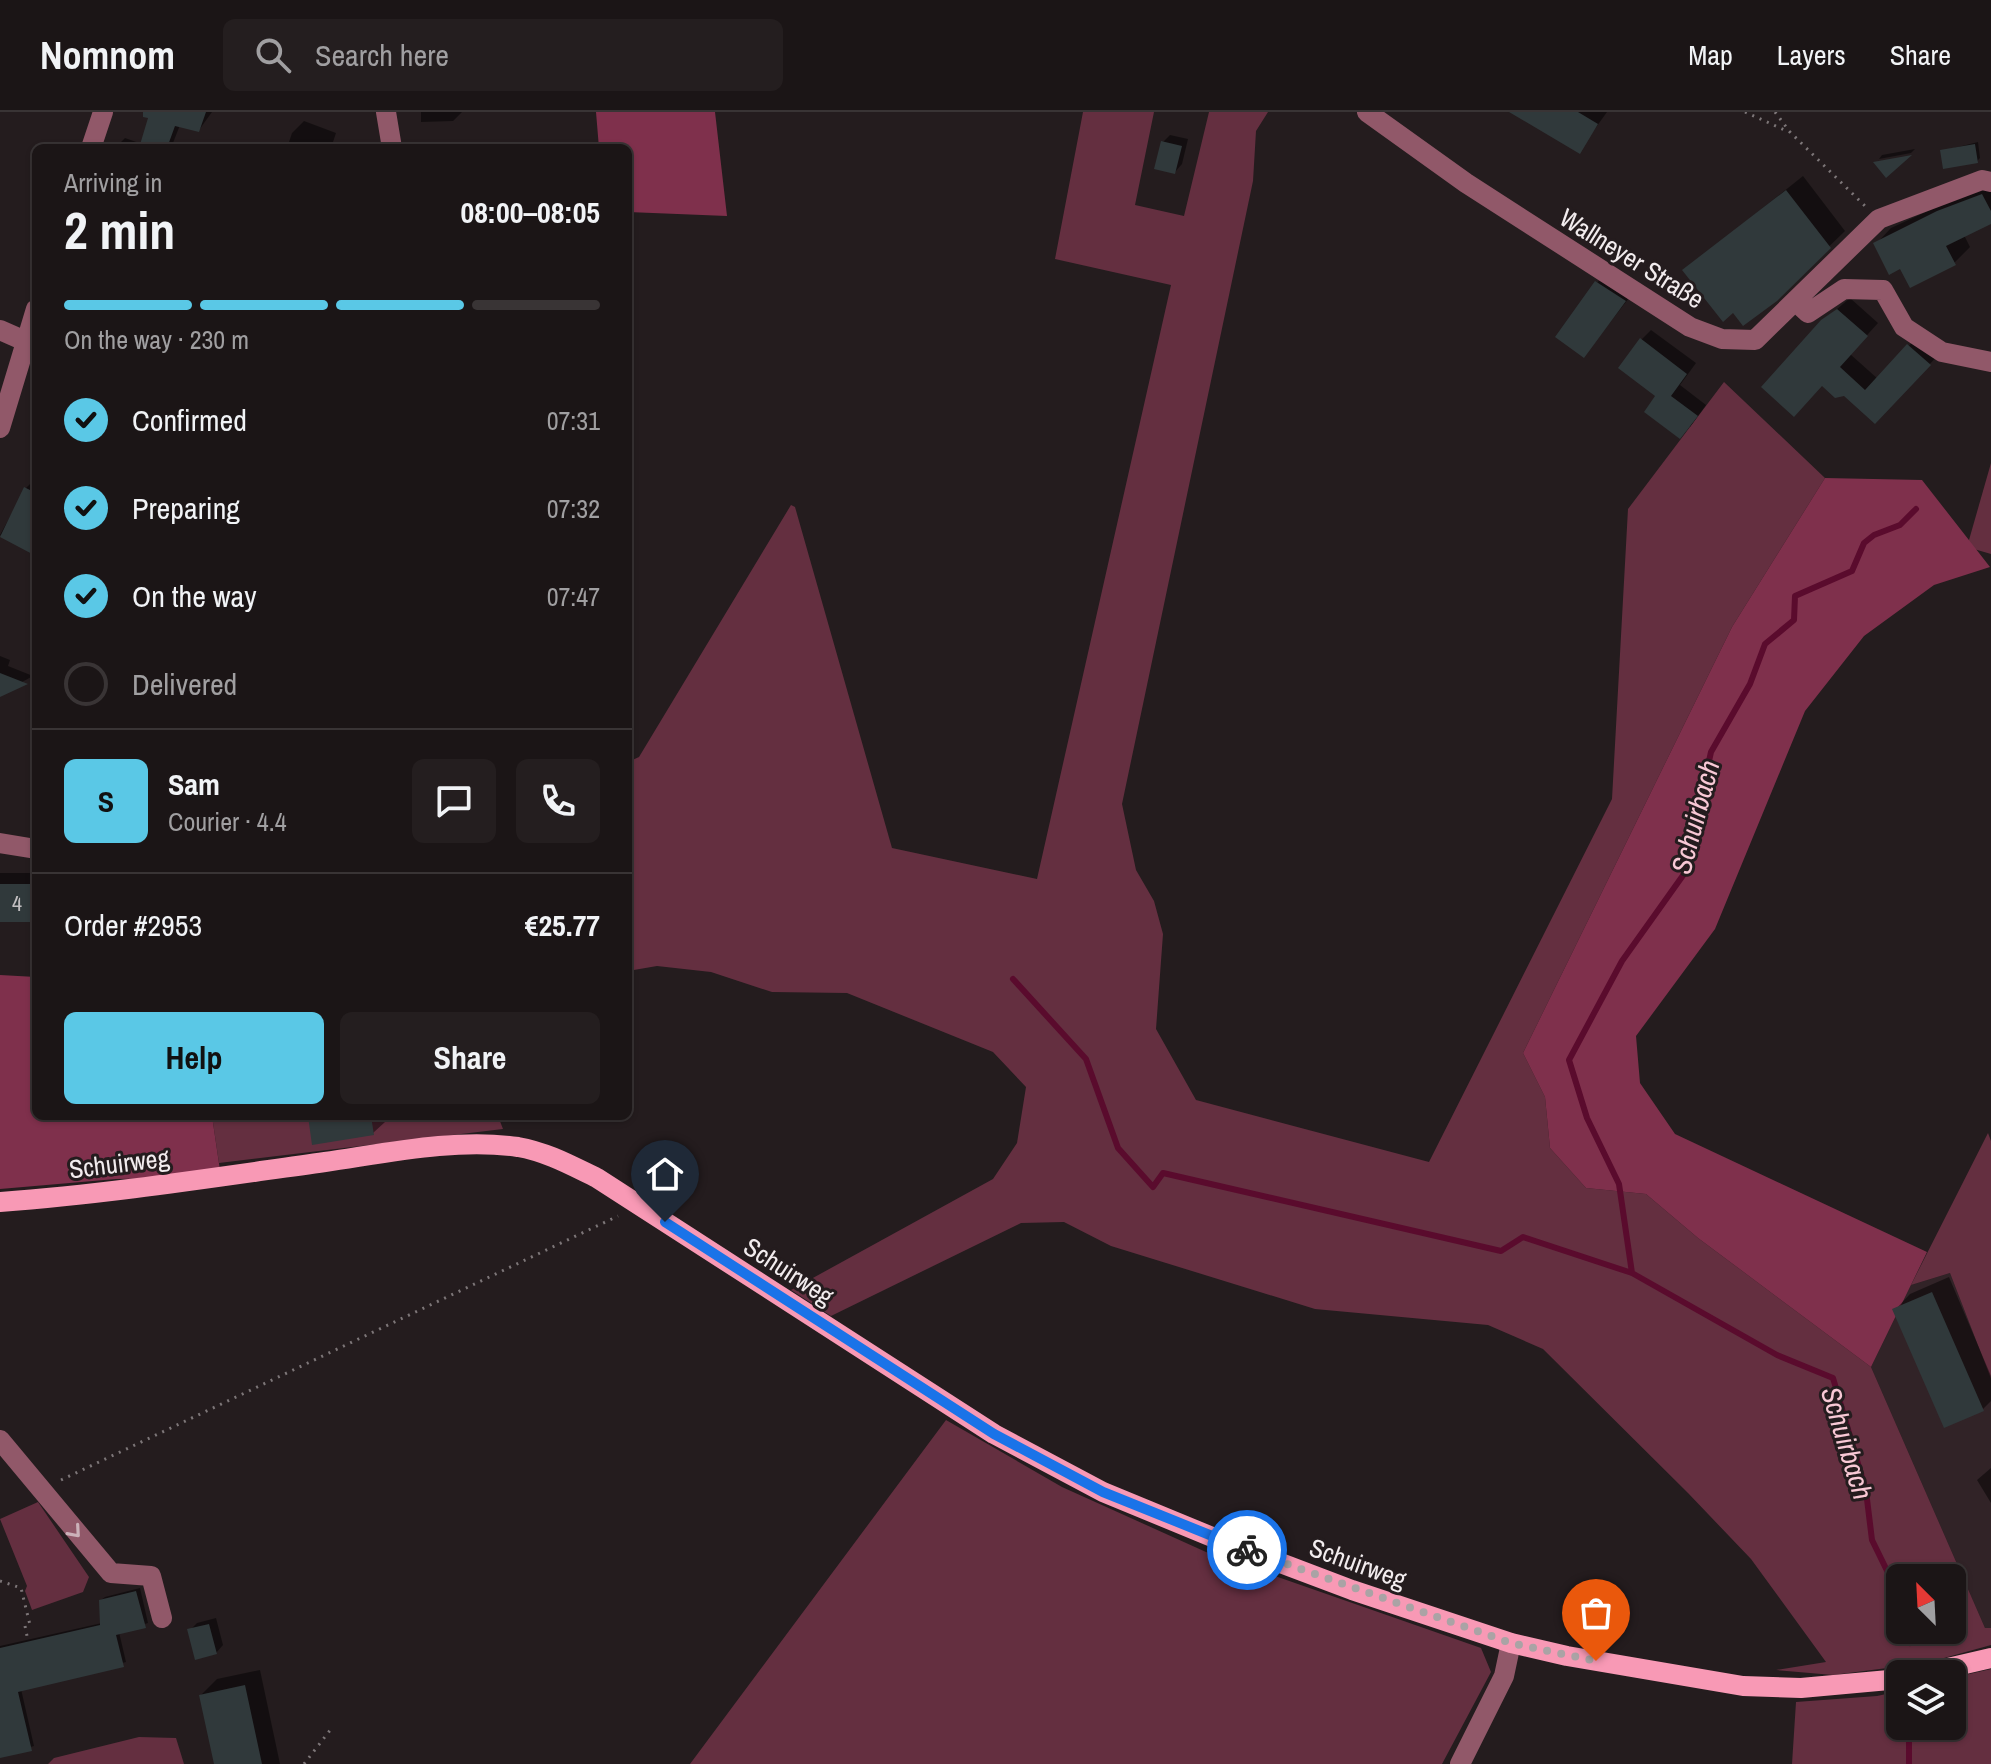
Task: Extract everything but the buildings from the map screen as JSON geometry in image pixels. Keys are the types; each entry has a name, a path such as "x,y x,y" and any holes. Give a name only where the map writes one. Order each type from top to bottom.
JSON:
{"main road":[{"name":"Schuirweg","path":"0,1202 142,1187 397,1151 478,1145 518,1147 553,1156 639,1206 994,1434 1103,1492 1339,1585 1511,1643 1611,1664 1743,1686 1801,1688 1886,1680"},
{"path":"1966,1664 1991,1658"}],"street":[{"path":"92,144 103,112"},
{"path":"386,112 391,144"},
{"name":"Wallneyer Straße","path":"1367,112 1466,183 1690,327 1722,339 1755,340 1879,219 1982,180 1991,182"},
{"path":"1795,301 1808,313 1844,289 1883,290 1904,327 1942,352 1991,362"},
{"path":"0,428 32,321"},
{"path":"0,330 25,341"},
{"path":"0,843 32,848"},
{"path":"0,1440 111,1573 151,1576 162,1618"},
{"path":"1460,1764 1504,1676 1511,1643"}],"path":[{"path":"1745,112 1790,132"},
{"path":"1775,112 1790,132 1879,219"},
{"path":"39,1490 639,1206"},
{"path":"0,1581 21,1588 28,1641"},
{"path":"304,1764 331,1729"}],"shaded area":[{"path":"596,112 715,112 727,216 632,212 632,144 599,144"},
{"path":"1083,112 1154,112 1135,205 1184,216 1209,112 1268,112 1256,131 1253,181 1122,804 1136,870 1154,901 1163,934 1156,1029 1196,1100 1429,1162 1612,799 1628,509 1724,382 1825,478 1732,627 1523,1053 1545,1097 1550,1148 1586,1188 1646,1194 1698,1238 1871,1367 1957,1564 1886,1564 1886,1644 1966,1644 1966,1584 1985,1628 1991,1628 1991,1645 1937,1660 1886,1660 1886,1668 1833,1675 1776,1670 1826,1662 1751,1559 1543,1349 1488,1325 1315,1309 1111,1246 1064,1222 1021,1223 831,1316 791,1290 993,1179 1017,1143 1026,1087 993,1052 847,993 772,992 711,972 657,966 632,970 632,760 639,757 791,505 795,507 892,848 1037,879 1171,285 1055,259"},
{"path":"1991,463 1991,554 1967,547"},
{"path":"1825,478 1922,480 1990,567 1934,585 1864,636 1805,711 1715,929 1636,1036 1640,1083 1675,1134 1927,1252 1871,1367 1698,1238 1646,1194 1586,1188 1550,1148 1545,1097 1523,1053 1732,627"},
{"path":"0,975 32,977 32,1120 213,1120 221,1177 116,1179 0,1189"},
{"path":"213,1120 500,1120 503,1129 219,1163"},
{"path":"1988,1133 1991,1141 1991,1379 1950,1273 1911,1285"},
{"path":"1950,1273 1991,1379 1991,1628 1985,1628 1966,1584 1966,1564 1957,1564 1871,1367 1911,1285"},
{"path":"946,1420 1062,1487 1206,1552 1481,1648 1491,1672 1442,1764 690,1764"},
{"path":"38,1502 89,1577 83,1592 32,1610 25,1591 27,1586 0,1519"},
{"path":"1991,1669 1991,1764 1792,1764 1796,1702 1886,1694 1886,1740 1966,1740 1966,1675"},
{"path":"139,1737 176,1738 184,1764 48,1764 54,1758"}],"waterway":[{"name":"Schuirbach","path":"1632,1273 1619,1184 1587,1118 1569,1060 1622,961 1684,874 1711,752 1750,684 1765,644 1794,620 1795,596 1852,571 1864,543 1874,535 1900,525 1916,509"},
{"name":"Schuirbach","path":"1013,979 1086,1059 1118,1148 1153,1187 1163,1173 1501,1251 1523,1237 1632,1273 1777,1355 1833,1378 1866,1491 1872,1540 1886,1569"},
{"name":"Schuirbach","path":"1909,1740 1909,1764"}],"way so far":[{"path":"1247,1550 1352,1590 1511,1643 1596,1661"}],"route":[{"path":"665,1222 994,1434 1103,1492 1247,1550"}]}
